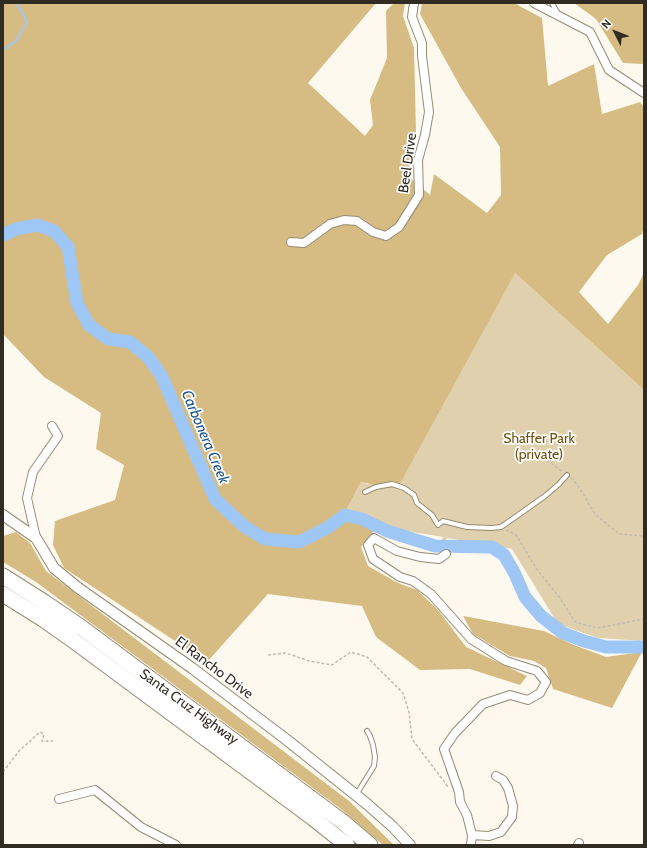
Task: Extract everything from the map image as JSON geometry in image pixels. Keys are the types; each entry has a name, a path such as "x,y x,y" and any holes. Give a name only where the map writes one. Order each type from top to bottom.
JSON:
{"highway":[{"name":"Santa Cruz Highway","path":"3,576 82,628 343,822 370,845"},
{"name":"Santa Cruz Highway","path":"3,594 43,619 348,845"}],"street":[{"name":"Beel Drive","path":"291,242 304,243 330,224 344,220 357,221 373,232 386,236 399,227 419,195 418,160 425,135 429,112 422,56 422,43 412,17 414,3"},
{"path":"534,3 590,32 609,70 644,94"},
{"path":"36,538 27,498 33,472 58,436 52,426"},
{"name":"El Rancho Drive","path":"5,519 36,538 54,568 77,587 192,668 356,795 393,827 410,845"},
{"path":"446,554 439,560 420,557 397,551 374,538 368,546 372,559 400,577 413,581 431,594 471,639 506,662 537,671 546,682 540,693 528,700 510,695 483,704 455,733 444,749 459,792 460,802 467,814 472,835 471,845"},
{"path":"472,835 488,836 500,832 512,817 513,806 508,788 502,780 496,776"},
{"path":"59,799 95,790 141,827 176,845"}],"lane":[{"path":"552,3 559,16"},
{"path":"365,492 376,487 392,484 404,488 414,495 417,503 432,514 438,524 443,521 467,527 500,527 545,496 567,475"},
{"path":"356,795 374,766 375,757 373,745 367,731"}],"path":[{"path":"547,460 577,484 595,514 619,534 644,536"},
{"path":"500,527 516,535 538,570 560,598 575,622 597,628 644,619"},
{"path":"268,655 286,653 309,661 332,665 351,652 367,657 403,692 410,712 412,738 460,802"},
{"path":"3,772 20,750 40,732 44,734 42,742 53,741"}],"green space":[{"name":"Shaffer Park (private)","path":"515,273 644,390 644,641 598,638 558,624 512,549 447,538 444,542 441,542 443,537 341,520 361,482 368,484 372,480"}],"shaded area":[{"path":"3,3 376,3 308,83 365,136 373,125 370,100 387,58 386,11 394,3 405,3 403,16 414,48 416,133 407,175 430,195 434,174 487,213 501,195 500,147 461,88 420,14 422,3 514,3 542,18 548,86 594,64 602,114 640,102 644,107 644,226 642,234 607,255 579,292 608,324 638,285 644,273 644,390 515,273 397,489 361,482 341,520 378,526 361,547 368,566 398,583 417,590 438,610 466,647 527,676 520,685 470,669 420,670 376,637 362,606 268,594 207,662 64,568 53,545 55,521 115,500 124,465 96,449 101,413 44,377 3,334"},
{"path":"574,3 644,3 644,64 623,63 596,19"},
{"path":"16,532 30,543 46,571 349,801 394,845 383,845 341,809 36,582 3,562 3,536"},
{"path":"463,616 544,631 574,645 606,657 642,652 612,708 553,689 546,668 534,661 510,656 473,634"}],"waterway":[{"name":"Carbonera Creek","path":"3,50 16,41 27,22 17,3"},
{"name":"Carbonera Creek","path":"3,235 16,229 37,225 54,231 68,247 77,303 89,325 108,339 130,342 149,358 162,377 215,499 245,527 265,539 299,542 327,528 345,515 362,519 387,531 435,546 492,547 504,555 514,572 525,597 541,616 563,633 606,647 644,647"}]}
